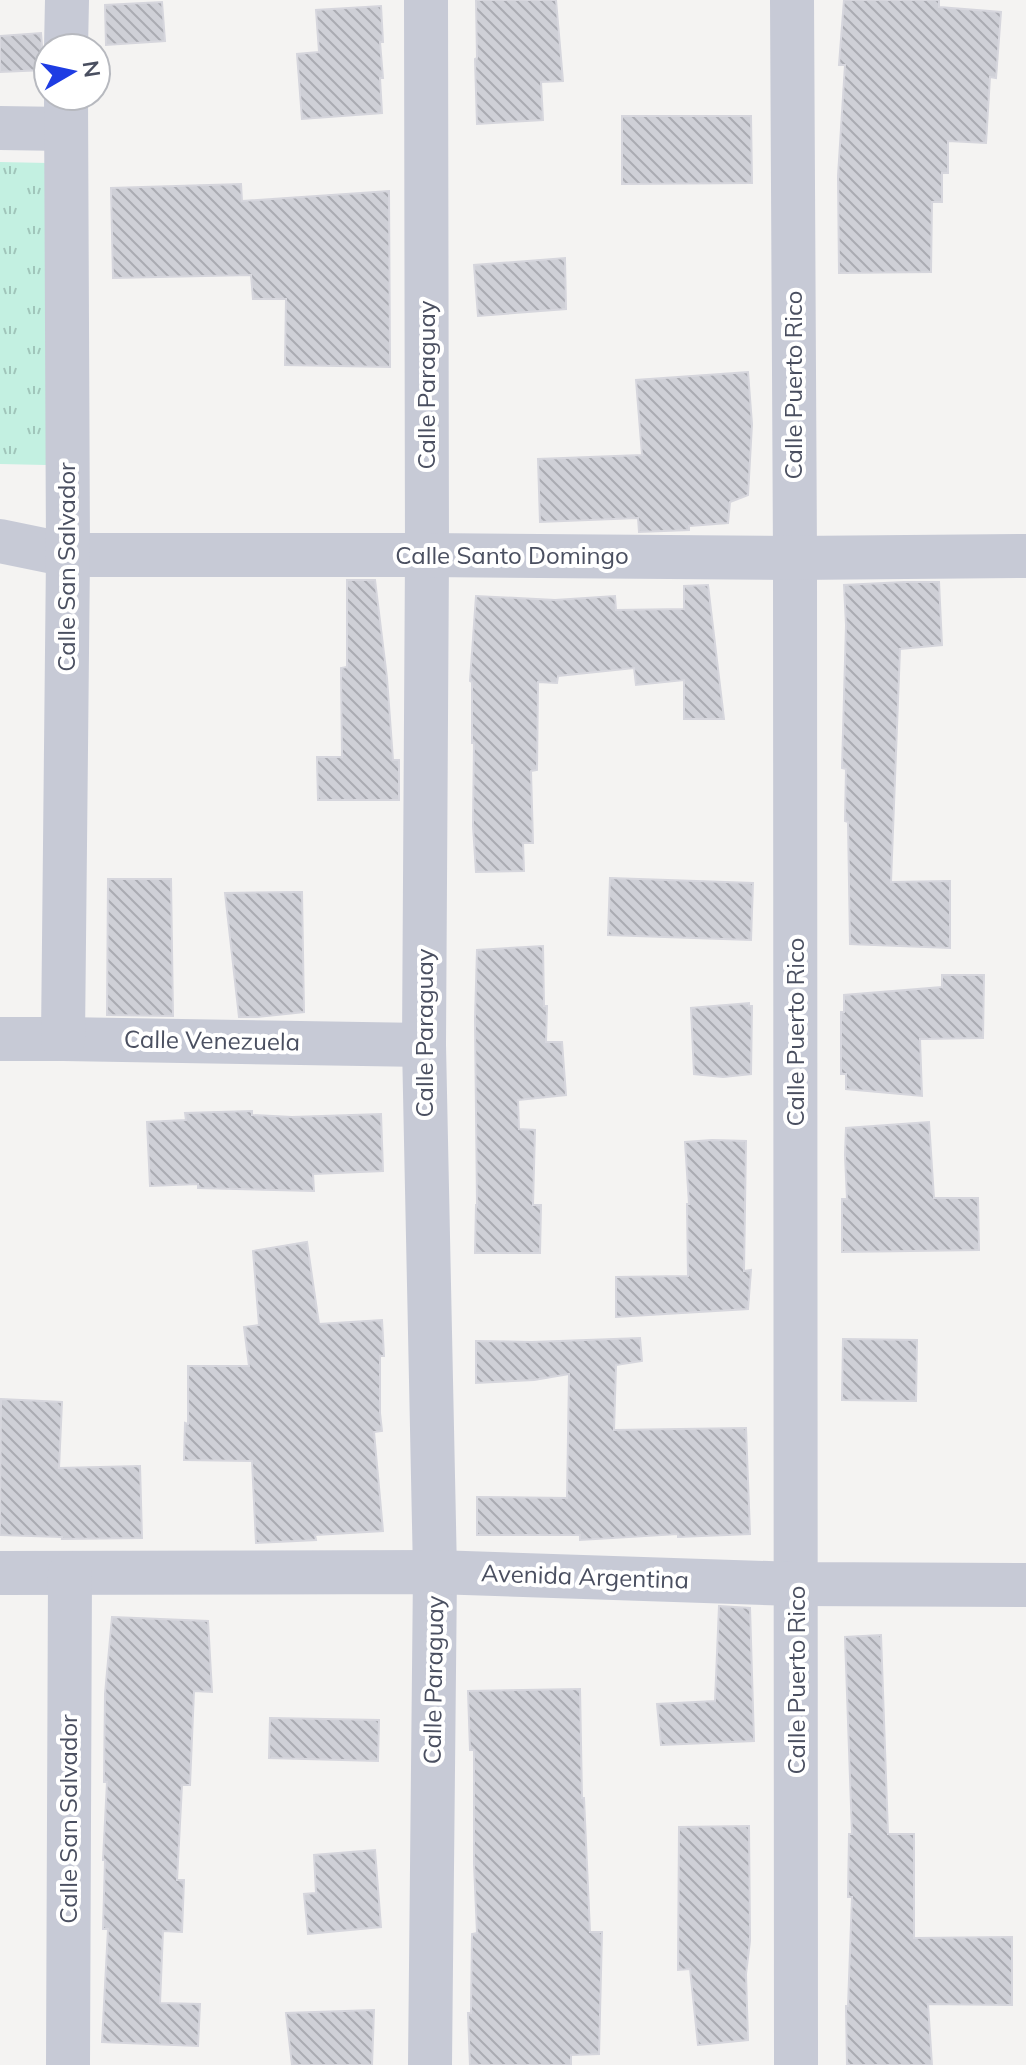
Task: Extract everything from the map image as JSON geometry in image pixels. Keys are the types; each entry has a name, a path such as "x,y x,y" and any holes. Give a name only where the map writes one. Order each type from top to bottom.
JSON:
{"street":[{"path":"66,32 67,0"},
{"name":"Calle Paraguay","path":"426,0 424,1045 435,1572 430,2065"},
{"name":"Calle Puerto Rico","path":"792,0 796,2065"},
{"path":"0,128 66,112"},
{"name":"Calle San Salvador","path":"63,1039 68,555 66,112"},
{"name":"Calle Santo Domingo","path":"0,541 68,555 1026,556"},
{"name":"Calle Venezuela","path":"0,1039 424,1045"},
{"name":"Avenida Argentina","path":"0,1573 435,1572 796,1584 1026,1585"},
{"name":"Calle San Salvador","path":"68,2065 70,1573"}],"green space":[{"path":"0,162 48,163 46,465 0,464"}],"building":[{"path":"476,0 556,0 563,81 541,82 543,120 477,124"},
{"path":"844,0 939,0 939,7 1001,12 996,78 990,77 986,143 948,141 948,173 942,173 942,202 932,202 931,272 839,273 838,176 845,65 839,65"},
{"path":"162,2 165,41 112,45 112,32 106,32 105,5"},
{"path":"381,6 382,113 302,119 297,54 319,52 316,10"},
{"path":"32,34 32,71 0,72 0,36"},
{"path":"622,116 751,116 752,183 622,184"},
{"path":"241,184 242,201 389,191 390,367 285,365 286,299 253,299 251,275 113,278 111,188"},
{"path":"565,258 566,309 478,316 474,265"},
{"path":"748,372 752,424 748,495 730,502 728,523 689,526 689,530 639,532 638,518 540,522 538,459 642,455 636,380"},
{"path":"347,580 375,580 393,760 399,760 399,800 318,800 317,757 342,757 341,668 347,667"},
{"path":"939,582 942,645 900,649 891,882 950,881 950,948 850,944 846,769 842,768 846,625 844,585"},
{"path":"708,585 724,719 684,719 684,680 636,685 634,668 558,676 557,683 538,682 537,770 531,771 533,843 523,843 524,871 476,872 470,681 476,596 555,600 615,596 616,610 684,609 684,586"},
{"path":"610,878 753,883 751,940 608,935"},
{"path":"108,879 171,879 173,1016 107,1015"},
{"path":"302,892 304,1012 239,1017 225,893"},
{"path":"543,946 546,1042 562,1042 566,1095 518,1100 519,1129 535,1130 533,1205 541,1205 540,1253 475,1253 477,950"},
{"path":"942,975 984,975 983,1038 920,1039 922,1096 846,1089 846,1074 841,1074 844,995 942,987"},
{"path":"749,1003 752,1006 751,1074 723,1077 694,1074 691,1008"},
{"path":"252,1111 252,1115 292,1117 381,1114 383,1171 313,1174 314,1191 198,1188 198,1184 150,1186 147,1122 186,1120 185,1113"},
{"path":"929,1122 934,1198 978,1198 979,1250 842,1252 842,1199 847,1199 846,1128"},
{"path":"746,1141 744,1271 751,1270 748,1309 616,1317 616,1277 688,1276 689,1204 685,1142"},
{"path":"307,1242 319,1324 382,1320 382,1431 374,1432 383,1531 315,1535 316,1540 256,1543 252,1461 184,1460 185,1423 188,1424 188,1366 249,1366 244,1327 259,1325 253,1251"},
{"path":"640,1338 642,1361 616,1365 614,1430 746,1428 750,1534 678,1537 678,1534 580,1540 580,1535 477,1535 477,1497 567,1498 569,1374 534,1380 476,1383 476,1341"},
{"path":"843,1339 917,1340 916,1401 842,1400"},
{"path":"1,1399 62,1402 59,1468 140,1466 142,1538 62,1539 0,1535"},
{"path":"719,1606 750,1608 754,1741 661,1745 657,1704 715,1701"},
{"path":"112,1617 208,1621 212,1692 194,1691 190,1785 182,1785 177,1880 184,1880 182,1932 163,1931 160,2003 200,2004 198,2046 102,2042 108,1929 103,1929 107,1782 104,1782 105,1694"},
{"path":"881,1635 888,1834 914,1834 914,1938 1012,1937 1012,2005 928,2004 932,2065 847,2065 846,2006 852,1897 848,1897 849,1834 852,1834 845,1637"},
{"path":"580,1689 582,1798 590,1932 602,1932 599,2054 571,2055 571,2065 470,2065 468,2013 471,2013 472,1934 477,1933 474,1750 470,1750 468,1691"},
{"path":"270,1718 379,1720 378,1761 269,1758"},
{"path":"749,1826 748,2040 698,2045 690,1969 678,1970 679,1827"},
{"path":"375,1850 381,1927 308,1934 304,1894 316,1893 314,1855"},
{"path":"374,2010 372,2065 292,2065 286,2013"}]}
